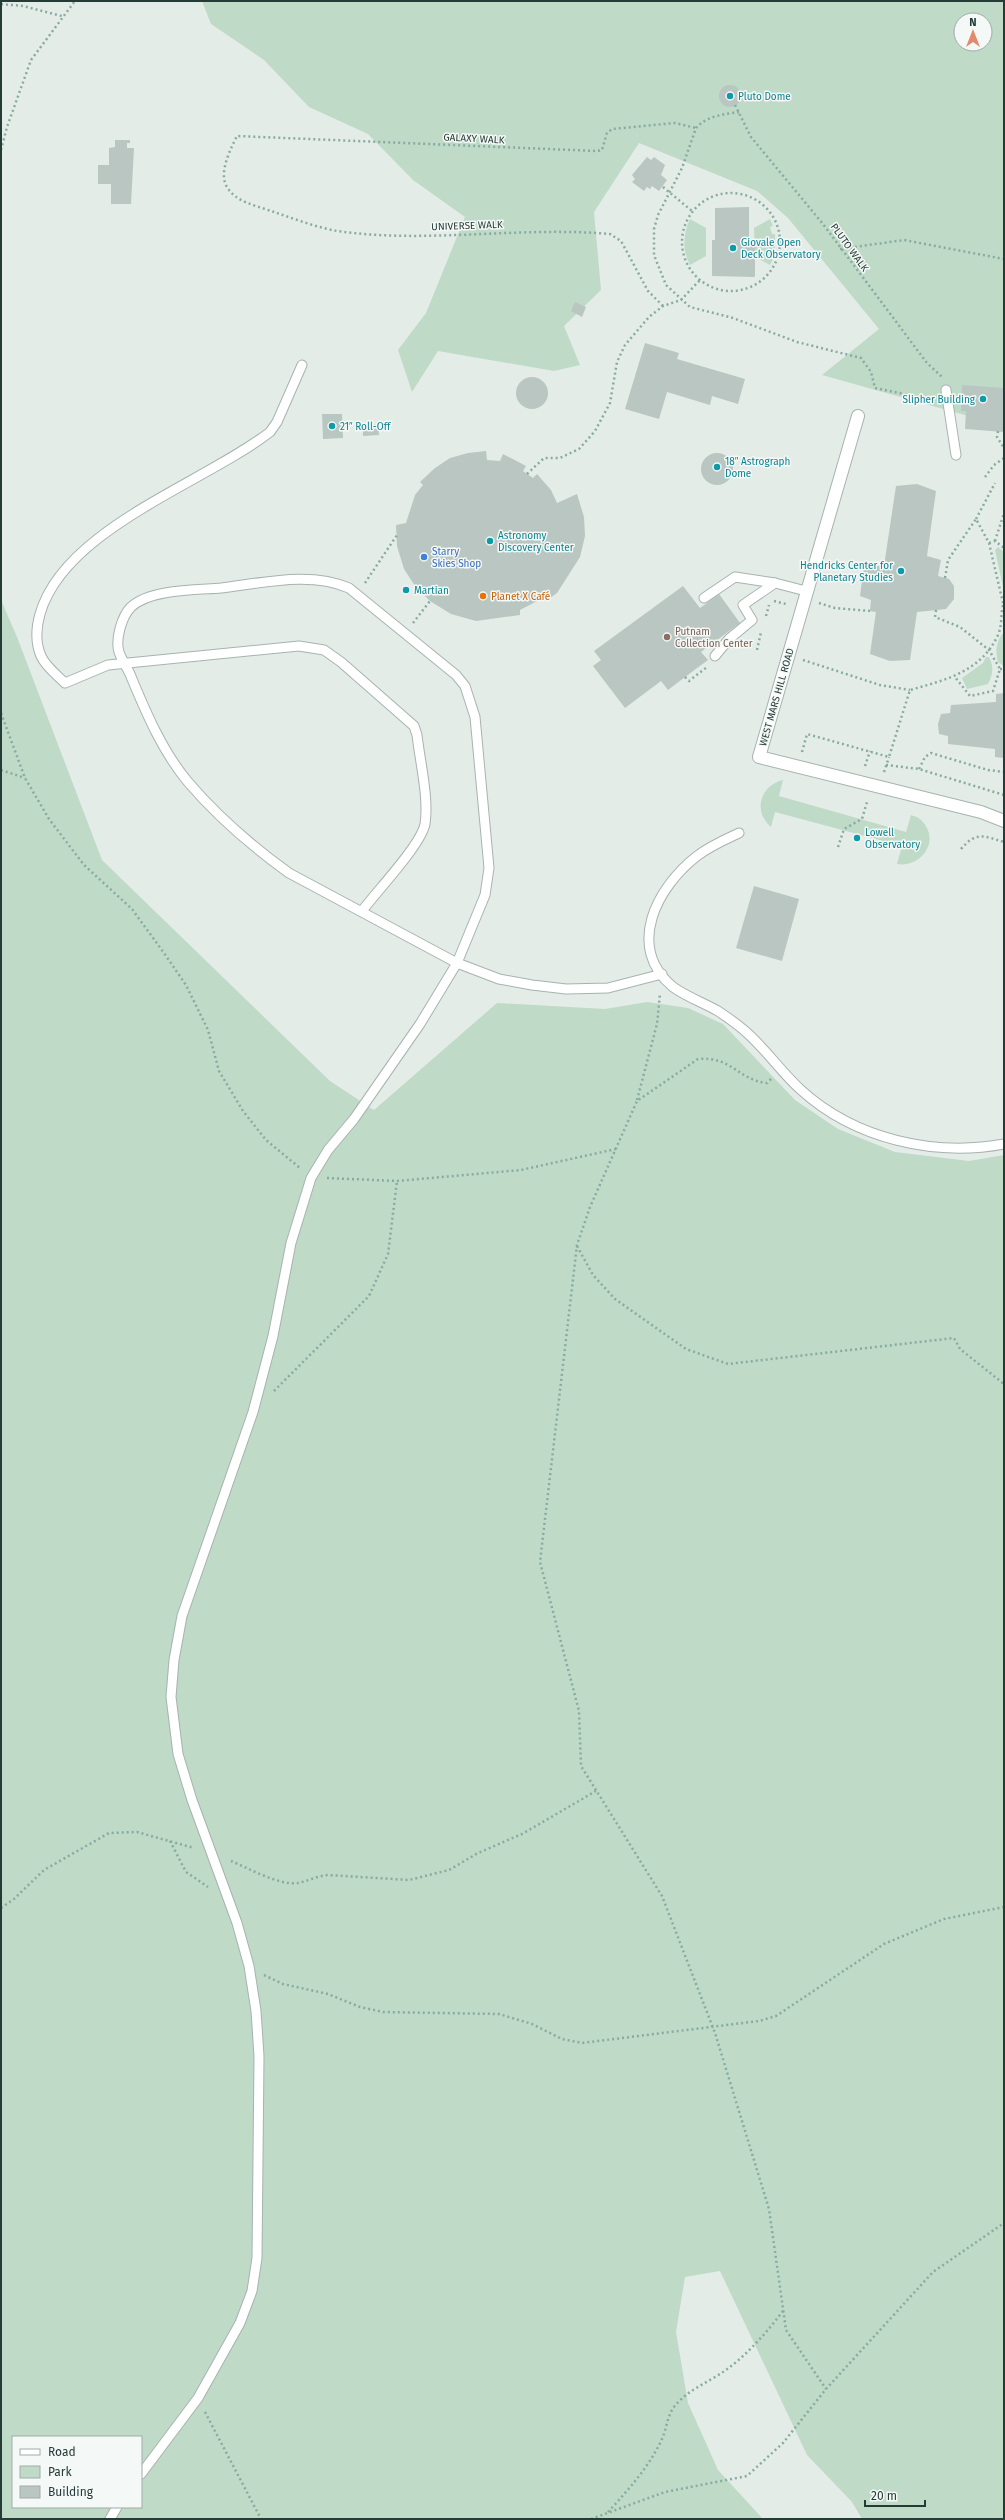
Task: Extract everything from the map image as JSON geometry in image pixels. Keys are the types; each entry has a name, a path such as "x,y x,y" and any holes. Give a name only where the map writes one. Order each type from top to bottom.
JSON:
{"street":[{"name":"WEST MARS HILL ROAD","path":"858,416 759,757 981,812 1004,820"}],"lane":[{"path":"302,365 277,422 270,432 116,526 64,570 53,585 42,607 37,625 36,640 47,666 65,683 108,665 127,665 293,646 311,646 324,650 341,662 414,726 417,735 426,812 425,826 418,841 362,911"},
{"path":"946,390 956,455"},
{"path":"704,598 734,577 775,583 806,591"},
{"path":"142,2473 198,2398 240,2323 252,2291 257,2258 259,2056 256,2011 249,1966 229,1901 192,1800 178,1754 171,1697 174,1660 182,1616 253,1412 273,1336 291,1243 311,1178 328,1150 354,1120 400,1055 457,963 485,895 489,868 475,717 465,686 456,675 349,588 333,581 321,579 168,593 145,598 132,607 121,625 119,652 127,665 149,719 170,756 188,782 265,856 289,873 457,963 499,978 532,985 566,988 608,988 662,974"},
{"path":"715,656 729,639 752,620 743,605 775,583"},
{"path":"739,833 717,843 696,857 667,887 655,908 650,927 649,948 654,962 662,974 673,986 719,1012 746,1032 802,1091 832,1112 881,1137 940,1149 980,1149 1004,1144"},
{"path":"110,2519 116,2508"}],"path":[{"path":"1,150 7,127 31,60 62,16 75,1"},
{"path":"1,4 23,6 62,16"},
{"name":"PLUTO WALK","path":"735,105 751,137 779,168 927,363 944,380 946,390"},
{"path":"739,112 711,118 700,123 696,128 682,168 658,215 654,229 654,254 666,285 690,307 733,318 797,342 861,358 871,372 875,388 912,398 948,402"},
{"name":"GALAXY WALK","path":"238,200 226,186 225,167 228,154 237,136 597,151 602,150 607,133 612,129 675,123 696,128"},
{"path":"663,187 692,211"},
{"path":"725,193 738,193 761,203 776,224 780,236 776,262 760,281 749,287 723,290 700,280 684,260 682,247 682,234 692,211 701,202 713,196 725,193"},
{"name":"UNIVERSE WALK","path":"238,200 336,231 425,235 503,232 610,234 621,241 648,291 663,306"},
{"path":"840,248 904,240 967,250 1004,259"},
{"path":"527,474 544,458 560,458 579,449 595,431 610,404 617,362 625,345 634,332 663,306 681,300 700,280"},
{"path":"998,431 997,437 1004,448"},
{"path":"985,477 994,465 1004,458"},
{"path":"945,578 948,560 976,519 995,483"},
{"path":"995,541 1004,513"},
{"path":"798,658 854,677 910,690 955,677 989,650 1004,620 1004,602 989,543 976,519"},
{"path":"364,583 397,535"},
{"path":"989,543 995,541"},
{"path":"995,541 1004,548"},
{"path":"760,614 765,618 770,600 791,606"},
{"path":"412,625 430,601"},
{"path":"817,602 835,608 870,610"},
{"path":"936,610 935,617 960,628 989,650 1000,669 993,691 970,696 955,677"},
{"path":"757,650 763,624"},
{"path":"883,777 910,690"},
{"path":"1,713 25,778 49,819 84,864 132,909 186,984 208,1030 219,1071 243,1112 266,1140 311,1178 397,1181 521,1170 616,1149"},
{"path":"802,753 807,734 889,757"},
{"path":"863,773 870,752"},
{"path":"919,769 925,758 931,753 988,770 1004,772"},
{"path":"886,765 919,769 1004,795"},
{"path":"1,770 25,778"},
{"path":"838,847 844,829 862,819 867,802"},
{"path":"961,849 970,839 977,836 1004,842"},
{"path":"662,974 657,1024 637,1100 590,1207 577,1245 540,1562 579,1710 581,1766 662,1896 713,2026 769,2209 786,2330 826,2389"},
{"path":"637,1100 698,1059 709,1058 725,1061 754,1081 767,1083 782,1071"},
{"path":"253,1412 369,1296 388,1254 397,1181"},
{"path":"577,1245 593,1275 615,1299 686,1349 728,1364 954,1338 960,1349 1004,1384"},
{"path":"1,1908 14,1899 44,1870 109,1834 137,1832 170,1841 212,1853 284,1883 298,1883 317,1876 328,1875 409,1880 449,1870 478,1853 522,1834 596,1791"},
{"path":"170,1841 186,1872 229,1901"},
{"path":"249,1966 283,1984 328,1994 360,2007 382,2012 499,2014 532,2024 562,2039 582,2043 759,2021 776,2016 884,1944 944,1919 1004,1907"},
{"path":"591,2519 665,2492 747,2476 782,2443 826,2389 933,2272 1004,2223"},
{"path":"606,2513 637,2481 653,2456 663,2437 673,2408 688,2394 727,2370 766,2334 784,2310"},
{"path":"198,2398 261,2519"}],"green space":[{"path":"202,1 1004,1 1004,426 822,375 879,329 788,218 757,191 639,143 594,212 601,290 564,326 580,365 554,371 438,351 412,392 398,350 426,313 465,217 413,180 368,134 309,107 264,60 211,24"},
{"path":"690,219 706,228 706,256 690,265 687,259 684,242"},
{"path":"770,219 773,226 770,227 772,234 775,234 775,251 771,250 769,258 773,259 770,265 755,257 754,228"},
{"path":"998,547 1004,552 1004,592 995,550"},
{"path":"1,600 17,637 102,860 330,1081 374,1110 497,1003 605,1009 647,1002 688,1008 723,1024 795,1100 838,1129 895,1152 969,1161 1004,1155 1004,2519 862,2519 852,2502 807,2455 720,2271 685,2277 676,2332 688,2403 718,2470 763,2519 1,2519"},
{"path":"1002,634 1004,635 1004,666 998,662 997,654 997,644"},
{"path":"986,657 989,657 991,660 992,667 992,674 988,684 967,689 962,678 983,663"},
{"path":"783,780 779,796 906,832 911,815 917,817 927,829 929,844 926,852 914,862 897,864 902,846 775,812 771,827 765,821 762,814 762,799 769,787"}],"building":[{"name":"Pluto Dome","path":"730,85 734,86 740,92 740,100 734,106 730,107 726,106 720,100 719,96 720,92 726,86"},
{"path":"115,140 130,140 130,143 127,143 127,148 134,148 131,204 111,204 111,184 98,184 98,165 109,165 109,148 115,147"},
{"path":"647,157 651,160 654,157 665,165 661,175 667,180 659,191 652,186 650,189 647,187 644,191 632,182 635,179 632,175"},
{"name":"Giovale Open Deck Observatory","path":"749,207 749,240 755,240 755,277 712,276 712,240 715,240 715,208"},
{"path":"575,302 586,307 582,317 571,311"},
{"path":"645,343 679,353 677,359 745,379 738,404 712,396 710,405 667,392 659,419 625,409"},
{"path":"532,377 538,378 545,384 548,393 547,399 541,406 532,409 526,408 519,402 516,393 517,387 523,380"},
{"name":"Slipher Building","path":"962,385 1004,388 1004,432 965,429 966,411 961,411"},
{"name":"21″ Roll-Off","path":"322,414 342,414 343,438 323,439"},
{"path":"378,424 379,435 363,436 363,425"},
{"name":"Astronomy Discovery Center","path":"486,451 487,460 500,461 503,454 526,466 523,471 533,478 537,474 551,490 557,503 577,494 584,517 585,536 580,557 557,593 546,601 541,599 520,610 520,615 476,621 451,614 430,601 415,586 404,569 397,546 396,525 406,523 415,495 423,485 420,482 435,468 450,458 468,453"},
{"name":"18″ Astrograph Dome","path":"717,453 723,454 730,460 733,469 732,475 726,482 717,485 711,484 704,478 701,469 702,463 708,456"},
{"name":"Hendricks Center for Planetary Studies","path":"917,484 936,491 927,556 941,560 938,576 949,579 954,586 954,599 946,609 917,612 910,660 890,661 870,654 876,612 870,611 871,600 860,596 864,566 884,566 896,486"},
{"name":"Putnam Collection Center","path":"683,586 700,608 719,594 740,623 701,652 708,660 668,690 661,681 625,708 593,666 601,660 594,651"},
{"path":"1004,693 1004,758 995,757 995,749 948,744 948,736 939,734 938,724 941,714 950,713 951,705 996,702 996,694"},
{"path":"754,886 799,899 782,961 736,948"}],"place":[{"name":"Pluto Dome","path":"730,96"},
{"name":"Giovale Open Deck Observatory","path":"733,248"},
{"name":"Slipher Building","path":"983,399"},
{"name":"21″ Roll-Off","path":"332,426"},
{"name":"18″ Astrograph Dome","path":"717,467"},
{"name":"Astronomy Discovery Center","path":"490,541"},
{"name":"Starry Skies Shop","path":"424,557"},
{"name":"Hendricks Center for Planetary Studies","path":"901,571"},
{"name":"Martian","path":"406,590"},
{"name":"Planet X Café","path":"483,596"},
{"name":"Putnam Collection Center","path":"667,637"},
{"name":"Lowell Observatory","path":"857,838"}]}
